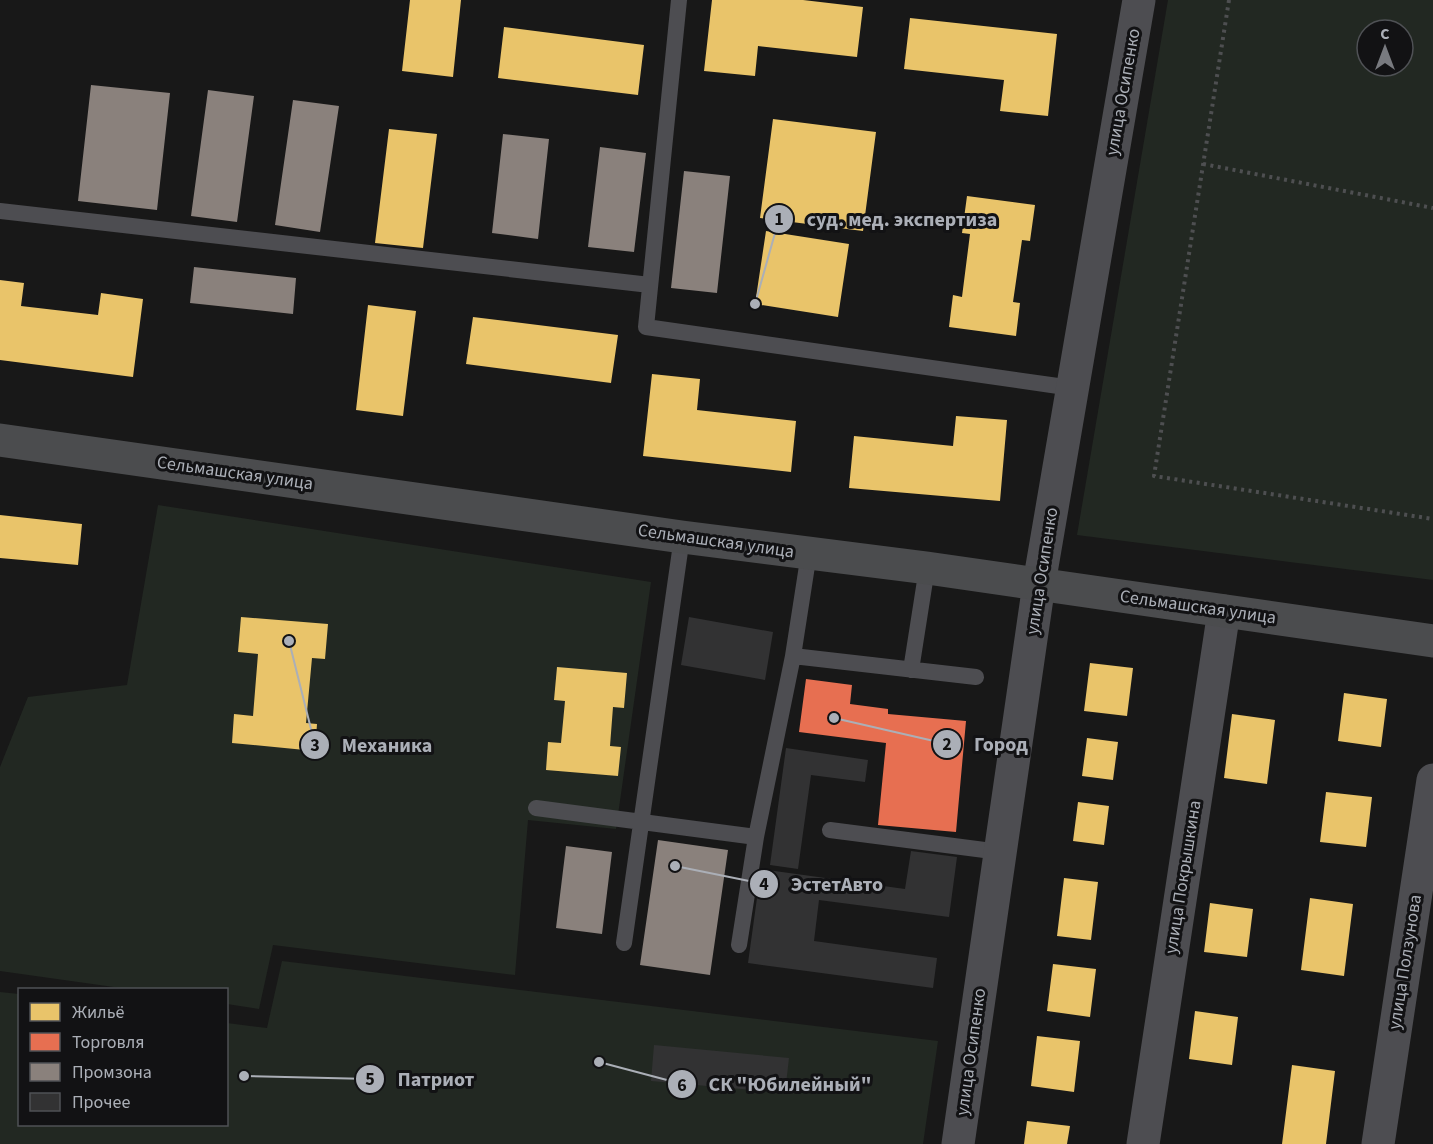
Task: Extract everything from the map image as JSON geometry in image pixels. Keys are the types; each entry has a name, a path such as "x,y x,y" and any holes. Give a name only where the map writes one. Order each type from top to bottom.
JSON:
{"main road":[{"name":"Сельмашская улица","path":"0,440 682,537 927,568 1433,641"}],"street":[{"name":"улица Осипенко","path":"958,1144 1039,584 1139,0"},
{"name":"улица Покрышкина","path":"1143,1144 1224,610"},
{"name":"улица Ползунова","path":"1378,1144 1433,780"}],"lane":[{"path":"679,0 646,327 1072,388"},
{"path":"0,211 650,285"},
{"path":"624,943 682,537"},
{"path":"740,945 756,837 792,656 809,553"},
{"path":"911,670 927,568"},
{"path":"792,656 976,677"},
{"path":"536,808 756,837"},
{"path":"830,830 1000,852"}],"path":[{"path":"1229,0 1154,476 1433,519"},
{"path":"1203,164 1433,208"}],"shaded area":[{"path":"1168,0 1433,0 1433,580 1077,535"},
{"path":"158,505 651,582 616,829 528,820 515,975 273,945 259,1009 228,1004 228,988 121,988 0,971 0,767 28,697 127,685"},
{"path":"282,961 938,1041 923,1144 0,1144 0,992 18,994 18,1126 228,1126 228,1023 267,1028"}],"building: Жильё":[{"path":"410,0 461,0 453,77 402,71"},
{"path":"712,0 803,0 863,7 857,57 758,46 755,76 704,71"},
{"path":"910,18 1057,34 1048,116 1000,111 1004,80 904,69"},
{"path":"504,27 644,45 638,95 498,78"},
{"path":"773,119 876,132 863,231 760,218"},
{"path":"389,129 437,134 423,248 375,243"},
{"path":"967,196 1035,205 1030,241 1022,240 1013,302 1020,303 1016,336 949,327 953,295 962,297 970,234 962,233"},
{"path":"766,231 849,244 838,317 755,304"},
{"path":"0,280 24,283 21,306 98,315 101,293 143,299 133,377 0,360"},
{"path":"368,305 416,311 403,416 356,410"},
{"path":"473,317 618,335 611,383 466,364"},
{"path":"652,374 700,379 697,410 796,421 791,472 643,456"},
{"path":"956,416 1007,420 1000,501 849,488 854,436 953,446"},
{"path":"0,515 82,524 78,565 0,558"},
{"path":"241,617 328,624 325,659 312,658 306,723 317,724 315,751 232,743 234,714 253,716 258,654 238,652"},
{"path":"1090,663 1133,668 1127,716 1084,711"},
{"path":"557,667 627,673 624,708 613,707 610,746 621,747 618,776 546,770 548,742 561,743 565,701 554,700"},
{"path":"1344,693 1387,699 1381,747 1338,741"},
{"path":"1232,714 1275,720 1267,784 1224,778"},
{"path":"1087,738 1118,742 1113,780 1082,776"},
{"path":"1326,792 1372,797 1366,847 1320,842"},
{"path":"1078,802 1109,806 1104,845 1073,841"},
{"path":"1064,878 1098,882 1091,940 1057,936"},
{"path":"1310,898 1353,904 1344,976 1301,970"},
{"path":"1210,903 1253,909 1247,957 1204,952"},
{"path":"1053,964 1096,969 1090,1017 1047,1011"},
{"path":"1195,1011 1238,1017 1232,1065 1189,1059"},
{"path":"1037,1036 1080,1041 1074,1092 1031,1086"},
{"path":"1292,1065 1335,1071 1326,1144 1282,1144"},
{"path":"1027,1121 1070,1126 1067,1144 1024,1144"}],"building: Торговля":[{"path":"806,679 852,685 850,704 888,709 888,714 966,721 956,832 878,825 886,743 799,732"}],"building: Промзона":[{"path":"91,85 170,93 157,210 78,201"},
{"path":"208,90 254,96 237,222 191,216"},
{"path":"293,100 339,106 320,232 275,225"},
{"path":"503,134 549,139 538,239 492,233"},
{"path":"600,147 646,153 634,252 588,247"},
{"path":"684,171 730,176 717,293 671,288"},
{"path":"194,267 296,278 293,314 190,303"},
{"path":"658,840 728,850 710,975 640,965"},
{"path":"566,846 612,852 602,934 556,928"}],"building: Прочее":[{"path":"689,617 773,632 765,680 681,665"},
{"path":"786,748 868,760 865,782 811,775 798,869 770,865"},
{"path":"911,851 957,857 949,917 819,900 814,941 937,958 933,988 748,963 761,869 905,889"},
{"path":"654,1045 789,1058 785,1093 651,1081"}],"place":[{"name":"суд. мед. экспертиза","path":"755,304"},
{"name":"Механика","path":"289,641"},
{"name":"Город","path":"834,718"},
{"name":"ЭстетАвто","path":"675,866"},
{"name":"СК \"Юбилейный\"","path":"599,1062"},
{"name":"Патриот","path":"244,1076"}]}
